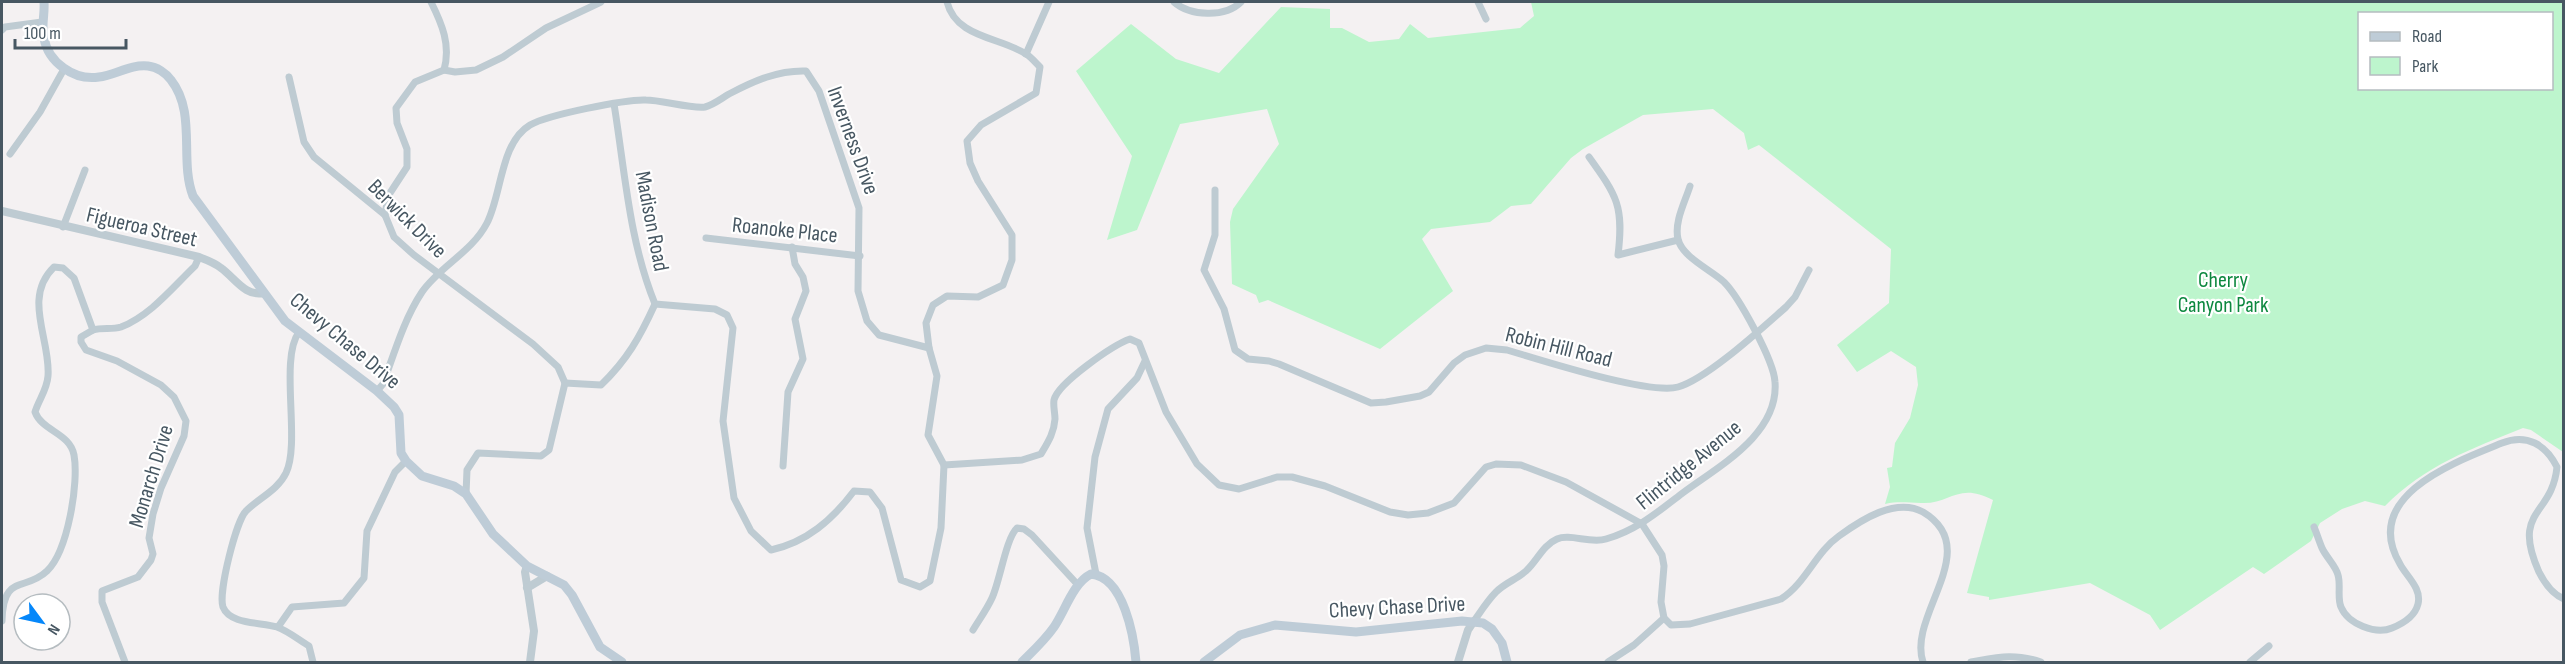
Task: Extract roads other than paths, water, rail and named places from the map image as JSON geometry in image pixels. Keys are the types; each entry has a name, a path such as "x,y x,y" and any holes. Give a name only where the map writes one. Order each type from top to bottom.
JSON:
{"main road":[{"path":"44,2 42,22 46,47 64,69"},
{"name":"Chevy Chase Drive","path":"64,69 96,78 147,66 159,70 175,86 182,103 188,184 193,196 285,321 377,391 399,415 401,453 406,461"},
{"path":"406,461 422,476 454,486 466,494 493,534 527,566 564,585 572,595 600,647 622,663"},
{"path":"1022,663 1052,630 1084,577 1096,574 1111,585 1129,620 1134,636 1136,663"},
{"name":"Chevy Chase Drive","path":"1204,663 1240,635 1275,625 1356,632 1474,621 1483,623 1498,636 1507,663"}],"street":[{"path":"431,2 442,23 447,48 444,70"},
{"path":"386,215 388,196 407,167 407,149 398,123 396,108 416,82 444,70 476,70 503,57 546,28 601,2"},
{"path":"948,2 964,28 1026,54 1040,67 1036,93 981,125 967,141 970,163 978,181 1012,235 1012,260 1003,285 978,297 947,296 933,305 926,323 929,348 937,376 928,435 944,465 1022,460 1041,454 1052,435 1055,418 1054,400 1063,384 1116,344 1130,339 1139,343 1158,396 1197,464 1209,478 1229,489 1239,489 1277,477 1292,477 1325,486 1390,512 1408,515 1428,513 1454,503 1486,467 1507,463 1531,468 1566,482 1642,524 1658,545 1662,555 1664,566 1661,602 1664,618 1671,625 1681,626 1781,599 1792,592 1824,549 1838,536 1883,510 1896,507 1911,508 1924,513 1939,526 1944,536 1948,555 1919,644 1923,663"},
{"path":"1026,54 1049,2"},
{"path":"1174,2 1181,8 1203,14 1236,6 1240,2"},
{"path":"1478,2 1486,19"},
{"path":"2,30 4,27 42,22"},
{"path":"10,154 40,111 64,69"},
{"name":"Inverness Drive","path":"377,391 383,384 406,325 422,292 458,259 487,223 497,197 505,162 518,137 531,125 566,113 644,100 705,107 772,74 789,70 806,71 819,91 860,208 858,291 867,321 879,335 929,348"},
{"name":"Berwick Drive","path":"289,77 304,142 314,157 386,215 394,237 438,275 504,320 533,344 558,367 565,383"},
{"name":"Madison Road","path":"614,104 627,180 629,213 645,280 655,304 715,309 727,315 733,328 723,421 734,498 751,531 771,550 789,546 830,520 854,492 870,492 882,508 901,580 920,588 930,582 941,528 944,465"},
{"path":"1589,157 1608,184 1620,212 1618,255 1678,240 1678,223 1690,186"},
{"path":"63,227 85,170"},
{"name":"Robin Hill Road","path":"1215,190 1215,235 1204,270 1224,309 1235,350 1248,359 1279,364 1371,403 1420,396 1437,385 1454,363 1465,355 1486,348 1507,350 1641,385 1665,389 1679,386 1704,374 1795,297 1809,270"},
{"name":"Figueroa Street","path":"2,212 199,257 219,266 244,290 256,295 264,293"},
{"name":"Roanoke Place","path":"706,238 860,256"},
{"name":"Flintridge Avenue","path":"1458,663 1468,630 1495,592 1527,570 1550,543 1560,538 1590,542 1605,540 1642,524 1740,450 1759,429 1771,411 1776,390 1775,373 1770,358 1726,284 1692,257 1678,240"},
{"path":"783,466 788,392 803,359 795,319 806,291 803,277 795,264 792,247"},
{"path":"2,621 3,602 8,594 18,584 40,576 53,564 62,544 68,520 75,474 74,453 64,438 38,420 35,412 46,389 49,375 39,313 40,289 45,276 54,267 63,268 74,278 93,330 119,327 135,320 195,266 199,257"},
{"path":"466,494 467,470 478,453 541,456 549,450 565,383 601,385 623,363 642,332 655,304"},
{"name":"Monarch Drive","path":"93,330 81,337 86,350 117,362 161,385 174,397 186,421 184,436 161,488 153,514 149,538 153,554 151,560 138,577 102,591 102,602 125,663"},
{"path":"299,333 295,338 292,363 290,461 280,482 244,512 221,598 224,610 234,618 278,627 309,646 313,663"},
{"path":"1096,574 1087,528 1095,457 1108,409 1137,378 1146,358"},
{"path":"2314,527 2322,548 2338,574 2341,607 2363,627 2376,631 2389,630 2412,615 2418,604 2418,594 2396,557 2392,542 2391,526 2404,498 2434,473 2463,459 2506,441 2521,439 2533,441 2544,447 2557,468 2551,491 2533,519 2528,542 2542,578 2555,594 2564,599"},
{"path":"278,627 292,607 344,603 364,578 367,531 395,472 406,461"},
{"path":"973,630 992,598 1003,567 1011,533 1017,528 1024,529 1032,535 1078,585"},
{"path":"527,566 527,588 534,631 530,663"},
{"path":"527,588 547,576"},
{"path":"1608,663 1634,645 1664,618"},
{"path":"2250,663 2269,646"},
{"path":"1971,663 2000,656 2022,656 2041,663"}],"park label":[{"name":"Cherry Canyon Park","path":"2223,292"}]}
